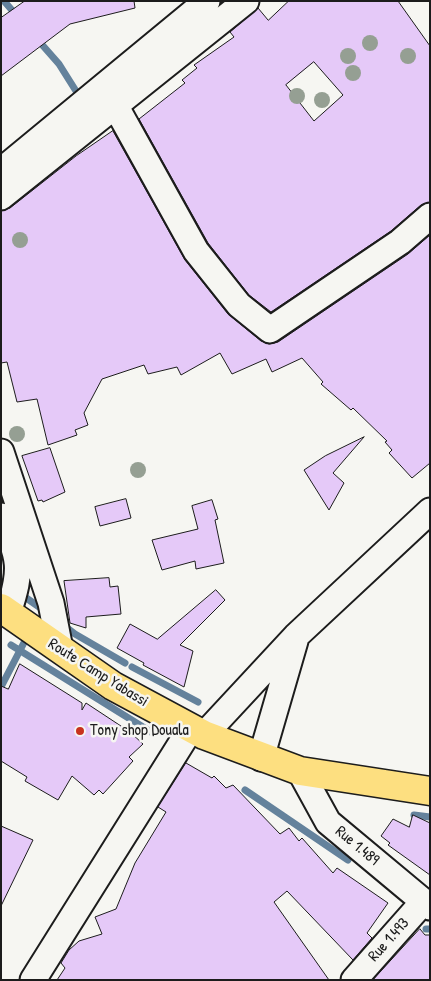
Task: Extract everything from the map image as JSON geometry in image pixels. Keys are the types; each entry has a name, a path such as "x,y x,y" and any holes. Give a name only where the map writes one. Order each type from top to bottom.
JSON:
{"main road":[{"name":"Route Camp Yabassi","path":"9,613 113,686 197,731 300,772 430,791"}],"street":[{"path":"1,171 207,1"},
{"path":"1,198 246,1"},
{"path":"115,105 196,251 239,306 270,330 400,242 430,216"},
{"path":"1,452 52,603 53,644"},
{"path":"33,980 197,731 430,511"},
{"path":"1,516 18,564 18,583 9,613"},
{"path":"261,758 296,636"},
{"name":"Rue 1.489","path":"300,772 328,822 427,904"},
{"name":"Rue 1.493","path":"354,980 427,904"}],"building":[{"path":"25,1 134,1 135,8 70,24 1,76 1,18"},
{"path":"289,1 398,1 430,46 430,202 421,205 391,231 271,312 249,295 208,243 139,119 185,83 182,80 197,68 194,65 234,37 230,32 258,8 268,20","holes":["314,62 343,95 314,121 286,85"]},
{"path":"113,131 185,260 228,314 261,341 269,344 278,342 408,254 430,235 430,463 412,478 389,453 392,450 385,442 387,441 353,408 351,410 321,384 323,382 302,358 272,372 266,359 232,374 220,353 181,375 177,367 148,374 144,365 102,379 84,413 88,425 75,430 77,435 48,445 37,399 17,402 7,362 1,363 1,211 10,208 76,156"},
{"path":"364,437 333,473 344,483 329,510 304,470 325,456"},
{"path":"50,448 65,492 43,502 42,500 38,501 22,456"},
{"path":"126,499 131,518 100,526 95,507"},
{"path":"212,500 218,519 215,520 224,563 196,569 195,561 162,570 152,540 198,529 192,506"},
{"path":"109,578 110,587 118,586 121,614 86,617 86,628 70,623 64,581"},
{"path":"216,590 225,600 180,645 193,651 184,687 143,665 144,663 117,648 130,624 157,639"},
{"path":"20,664 82,703 82,710 86,703 130,732 143,744 129,757 133,761 103,794 99,790 94,795 72,776 58,800 25,781 27,777 1,761 1,686 8,689"},
{"path":"186,763 212,778 214,776 226,788 233,785 280,834 289,828 299,841 302,838 333,873 337,868 388,903 367,933 372,938 353,960 287,891 274,902 329,980 57,980 65,968 61,963 69,950 79,941 102,934 95,917 116,909 135,863 166,812 158,807"},
{"path":"413,815 430,823 430,875 388,845 390,843 381,836 393,819 409,827"},
{"path":"1,826 33,840 1,906"},
{"path":"420,929 425,935 430,935 430,980 373,980"}],"waterway":[{"path":"4,1 17,16"},
{"path":"37,39 59,64 81,99"},
{"path":"264,346 285,335"},
{"path":"19,593 45,611"},
{"path":"62,624 75,634 125,663"},
{"path":"1,687 29,633"},
{"path":"11,645 151,732"},
{"path":"132,667 198,702"},
{"path":"245,790 348,860"},
{"path":"414,815 430,817"}],"place":[{"name":"Tony shop Douala","path":"80,731"}]}
